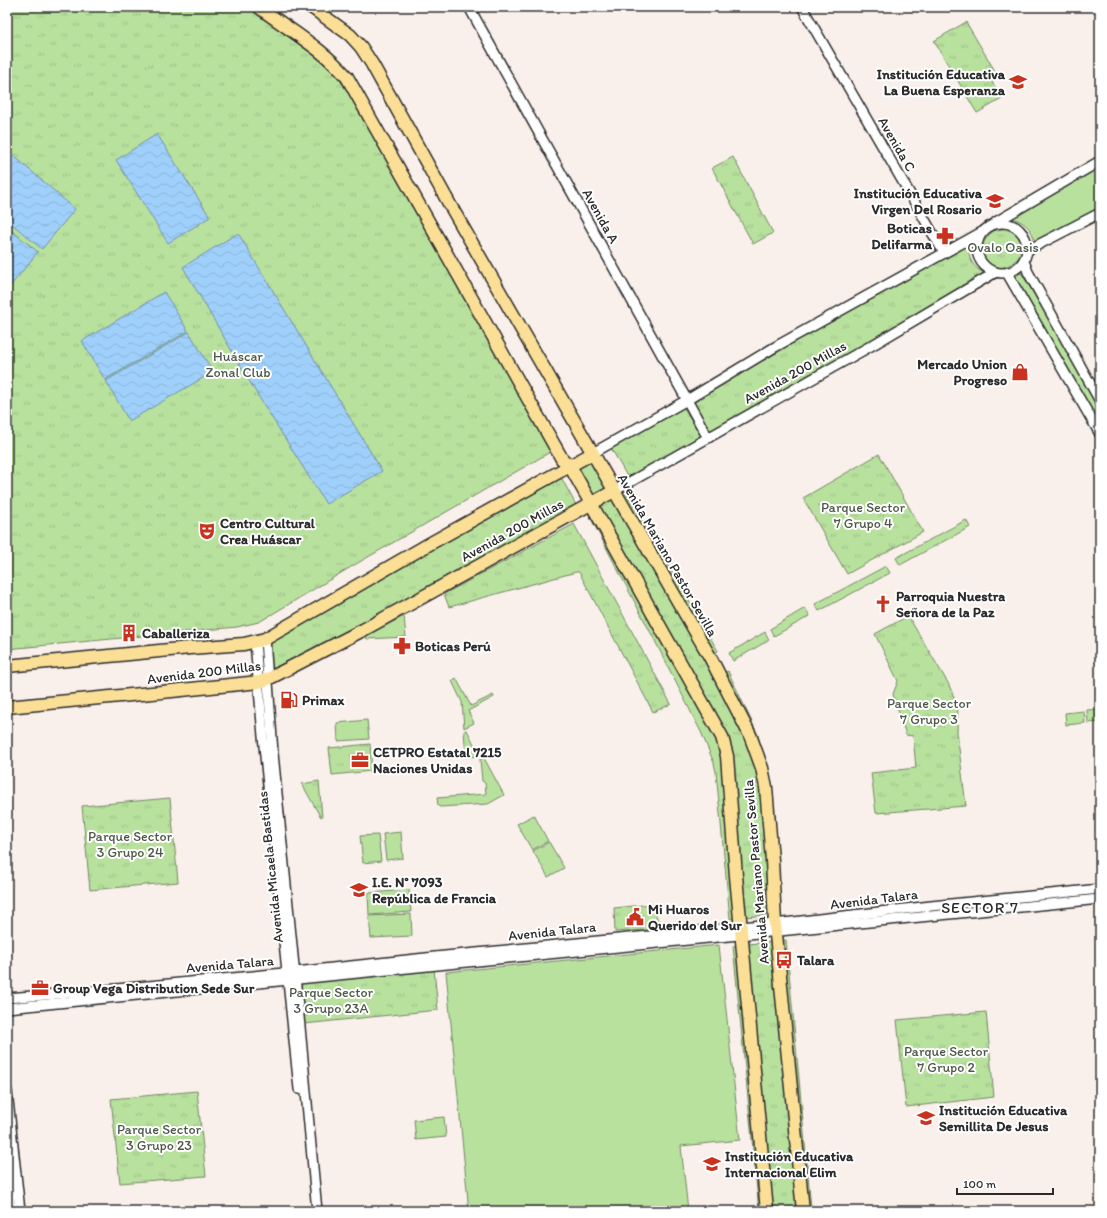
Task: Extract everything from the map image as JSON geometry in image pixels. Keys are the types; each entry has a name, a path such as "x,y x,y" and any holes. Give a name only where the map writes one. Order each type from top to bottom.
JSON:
{"main road":[{"name":"Avenida Mariano Pastor Sevilla","path":"259,7 316,47 336,64 347,77 565,465 590,504 722,737 727,756 741,931 768,1211"},
{"name":"Avenida Mariano Pastor Sevilla","path":"311,7 350,35 361,47 372,64 454,212 710,657 750,735 762,768 766,787 772,860 775,928 802,1211"},
{"name":"Avenida 200 Millas","path":"7,666 260,641 565,465 593,453"},
{"name":"Avenida 200 Millas","path":"7,707 155,693 264,680 363,630 614,491"}],"street":[{"name":"Avenida A","path":"469,7 708,438"},
{"name":"Avenida C","path":"802,7 944,253"},
{"path":"990,225 1001,222 1017,227 1021,230 1026,240 1028,250 1024,261 1017,268 1007,272 996,272 986,267 979,258 977,248 982,232 990,225 1100,161"},
{"path":"1028,250 1100,212"},
{"name":"Avenida 200 Millas","path":"593,453 687,400 775,347 982,232"},
{"path":"1024,261 1028,272 1100,401"},
{"name":"Avenida 200 Millas","path":"614,491 876,343 996,272"},
{"path":"1007,272 1100,434"},
{"name":"Avenida Micaela Bastidas","path":"260,641 292,976 317,1211"},
{"name":"Avenida Talara","path":"775,928 931,906 1100,889"},
{"name":"Avenida Talara","path":"7,1008 292,976 741,931 1100,899"},
{"name":"Avenida Micaela Bastidas","path":"292,976 311,1211"},
{"name":"Avenida Talara","path":"7,998 292,976"},
{"path":"7,1091 20,1211"},
{"path":"7,1168 11,1211"}],"green space":[{"name":"Huáscar Zonal Club","path":"7,7 249,7 320,60 336,75 345,87 547,437 552,451 259,622 237,627 7,649"},
{"path":"966,22 998,76 991,80 1002,99 977,113 934,41"},
{"path":"733,157 773,233 753,244 712,168"},
{"path":"1100,167 1100,209 1035,246 1033,236 1029,228 1013,218"},
{"name":"Ovalo Oasis","path":"1009,228 1019,233 1023,240 1024,247 1020,255 1007,266 998,268 984,263 981,253 986,238 994,231"},
{"path":"969,242 970,257 974,266 988,274 709,433 691,402"},
{"path":"1018,272 1022,274 1100,406 1100,427 1014,276"},
{"path":"683,406 701,436 628,478 611,448"},
{"name":"Parque Sector 7 Grupo 4","path":"879,454 923,532 847,574 803,498"},
{"path":"587,461 591,461 606,489 594,496 578,469"},
{"path":"559,478 562,479 576,507 271,676 269,641"},
{"path":"613,494 716,677 746,736 760,780 768,858 766,878 769,915 744,917 731,764 595,504"},
{"path":"627,494 718,651 712,655 621,497"},
{"path":"593,511 665,639 721,749 737,918 730,919 714,763 701,732 588,513"},
{"path":"966,520 970,527 900,565 896,558"},
{"path":"574,524 671,704 653,712 579,572 449,607 444,594"},
{"path":"886,566 890,573 819,611 815,604"},
{"path":"805,608 810,616 774,636 770,629"},
{"path":"404,616 406,637 367,639 366,636"},
{"name":"Parque Sector 7 Grupo 3","path":"908,616 948,683 958,706 957,732 966,806 876,813 871,773 916,768 913,736 906,735 893,694 898,681 875,634"},
{"path":"765,632 769,640 733,661 729,653"},
{"path":"728,671 758,735 768,778 722,674"},
{"path":"456,678 471,706 493,695 494,697 468,711 474,723 464,728 462,702 452,681"},
{"path":"1100,709 1100,722 1088,723 1087,710"},
{"path":"1084,711 1085,723 1066,725 1065,713"},
{"path":"367,720 369,739 338,741 337,723"},
{"path":"467,730 475,746 477,745 482,753 482,756 466,757 464,731"},
{"path":"370,744 372,771 332,775 329,748"},
{"path":"484,758 504,795 488,804 438,806 437,798 486,794 485,783 482,781 480,759"},
{"path":"319,781 322,817 302,784"},
{"name":"Parque Sector 3 Grupo 24","path":"170,798 178,882 90,890 82,806"},
{"path":"534,815 548,841 532,850 517,824"},
{"path":"401,832 403,858 386,860 383,834"},
{"path":"378,835 381,861 363,863 360,836"},
{"path":"549,842 564,868 548,877 533,851"},
{"path":"409,890 411,912 369,915 368,893"},
{"name":"Mi Huaros Querido del Sur","path":"652,904 660,926 659,929 615,932 614,908"},
{"path":"411,914 412,936 371,938 369,916"},
{"path":"786,940 811,1207 805,1208 780,941"},
{"path":"772,942 799,1208 776,1211 772,1211 747,944"},
{"path":"719,945 740,1140 681,1146 688,1211 469,1211 446,972"},
{"path":"740,945 765,1211 759,1211 733,946"},
{"name":"Parque Sector 3 Grupo 23A","path":"434,969 438,1010 304,1024 300,983"},
{"name":"Parque Sector 7 Grupo 2","path":"986,1012 994,1097 906,1107 897,1020"},
{"name":"Parque Sector 3 Grupo 23","path":"197,1091 206,1176 120,1183 111,1099"},
{"path":"444,1117 446,1137 416,1140 414,1120"}],"water":[{"path":"157,134 210,217 168,243 116,160"},
{"path":"7,150 75,209 42,249 7,220"},
{"path":"7,227 38,252 7,290"},
{"path":"238,233 382,471 326,504 254,389 183,267"},
{"path":"164,292 188,331 105,380 82,341"},
{"path":"189,332 213,372 129,421 106,381"}],"place":[{"name":"Institución Educativa La Buena Esperanza","path":"1018,82"},
{"name":"Institución Educativa Virgen Del Rosario","path":"995,201"},
{"name":"Boticas Delifarma","path":"945,236"},
{"name":"Mercado Union Progreso","path":"1020,372"},
{"name":"Centro Cultural Crea Huáscar","path":"207,531"},
{"name":"Parroquia Nuestra Señora de la Paz","path":"883,604"},
{"name":"Caballeriza","path":"129,633"},
{"name":"Boticas Perú","path":"402,646"},
{"name":"Primax","path":"289,700"},
{"name":"CETPRO Estatal 7215 Naciones Unidas","path":"360,760"},
{"name":"I.E. N° 7093 República de Francia","path":"359,890"},
{"name":"Mi Huaros Querido del Sur","path":"635,917"},
{"name":"Talara","path":"784,960"},
{"name":"Group Vega Distribution Sede Sur","path":"40,988"},
{"name":"Institución Educativa Semillita De Jesus","path":"926,1118"},
{"name":"Institución Educativa Internacional Elim","path":"712,1164"}],"district":[{"name":"SECTOR 7","path":"980,907"}]}
